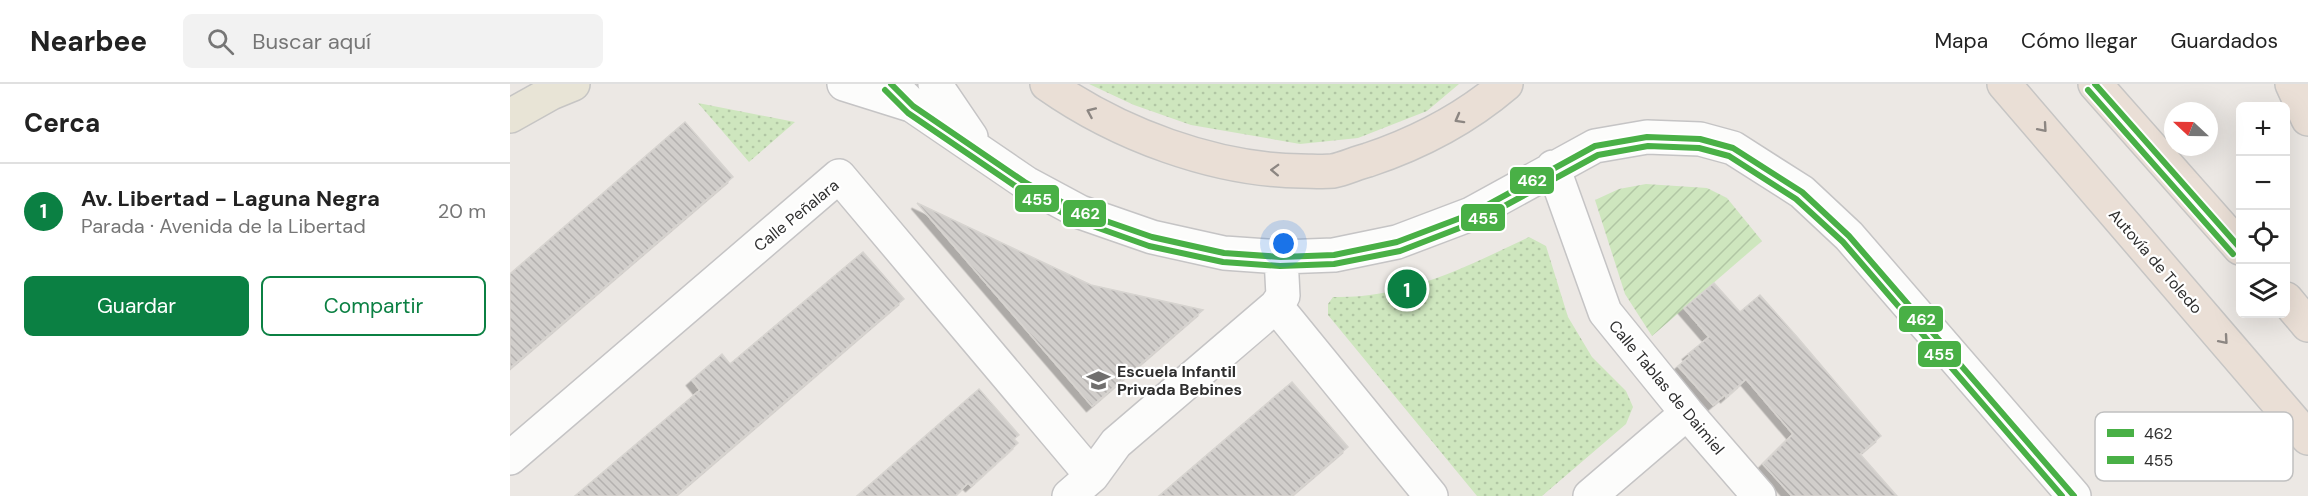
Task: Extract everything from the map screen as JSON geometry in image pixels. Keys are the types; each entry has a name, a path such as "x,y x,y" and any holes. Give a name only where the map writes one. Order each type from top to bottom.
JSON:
{"highway":[{"path":"1047,84 1076,105 1201,158 1268,171 1333,171 1405,148 1466,116 1506,84"},
{"name":"Autovía de Toledo","path":"2004,84 2286,412"},
{"path":"2095,84 2236,242"},
{"path":"2292,84 2308,119"},
{"path":"2290,304 2308,325"},
{"name":"Autovía de Toledo","path":"2293,421 2308,438"}],"main road":[{"path":"510,116 551,93 573,84"}],"street":[{"path":"844,84 913,91 982,153 1026,183 1080,212 1142,234 1224,253 1281,257 1334,255 1397,242 1472,214 1553,167 1595,146 1647,137 1700,139 1733,148 1802,192 1849,236 2074,496"},
{"name":"Calle Tablas de Daimiel","path":"1553,167 1605,312 1759,496"},
{"name":"Calle Peñalara","path":"510,458 839,176 1080,486"},
{"path":"1080,486 1116,443 1276,306 1283,296 1281,257"},
{"path":"1276,306 1431,496"},
{"path":"1590,496 1687,412"}],"green space":[{"path":"1089,84 1459,84 1427,111 1358,138 1300,144 1191,125 1134,105"},
{"path":"698,103 795,122 749,162"},
{"path":"1646,184 1707,188 1727,198 1762,241 1652,336 1625,294 1595,200 1619,189"},
{"path":"1529,237 1546,246 1568,317 1592,357 1626,391 1633,407 1626,424 1542,496 1477,496 1328,315 1328,304 1333,297 1385,293 1434,279"}],"building":[{"path":"685,122 733,177 510,368 510,274"},
{"path":"917,203 1091,285 1203,310 1092,406"},
{"path":"863,252 904,299 675,496 575,496 700,390 692,380 722,354 730,364"},
{"path":"1714,283 1740,312 1760,295 1798,338 1881,436 1860,454 1897,496 1792,496 1763,464 1793,434 1746,379 1713,405 1678,366 1690,356 1688,354 1709,337 1684,308"},
{"path":"1292,382 1348,447 1291,496 1159,496"},
{"path":"979,389 1019,435 1014,439 1018,443 971,486 968,483 955,496 857,496"}],"transit line":[{"name":"462","path":"891,84 913,106 1026,183 1080,212 1152,237 1224,253 1281,257 1334,255 1397,242 1471,214 1595,146 1647,137 1700,139 1733,148 1802,192 1849,236 2074,496"},
{"name":"462","path":"2095,84 2236,243"},
{"name":"455","path":"885,90 908,113 1021,190 1076,220 1149,246 1223,262 1280,266 1334,264 1400,251 1475,222 1598,155 1648,146 1699,148 1729,156 1796,199 1843,242 2062,496"},
{"name":"455","path":"2088,90 2233,254"}],"place":[{"name":"Av. Libertad - Laguna Negra","path":"1407,289"},
{"name":"Escuela Infantil Privada Bebines","path":"1099,380"}]}
